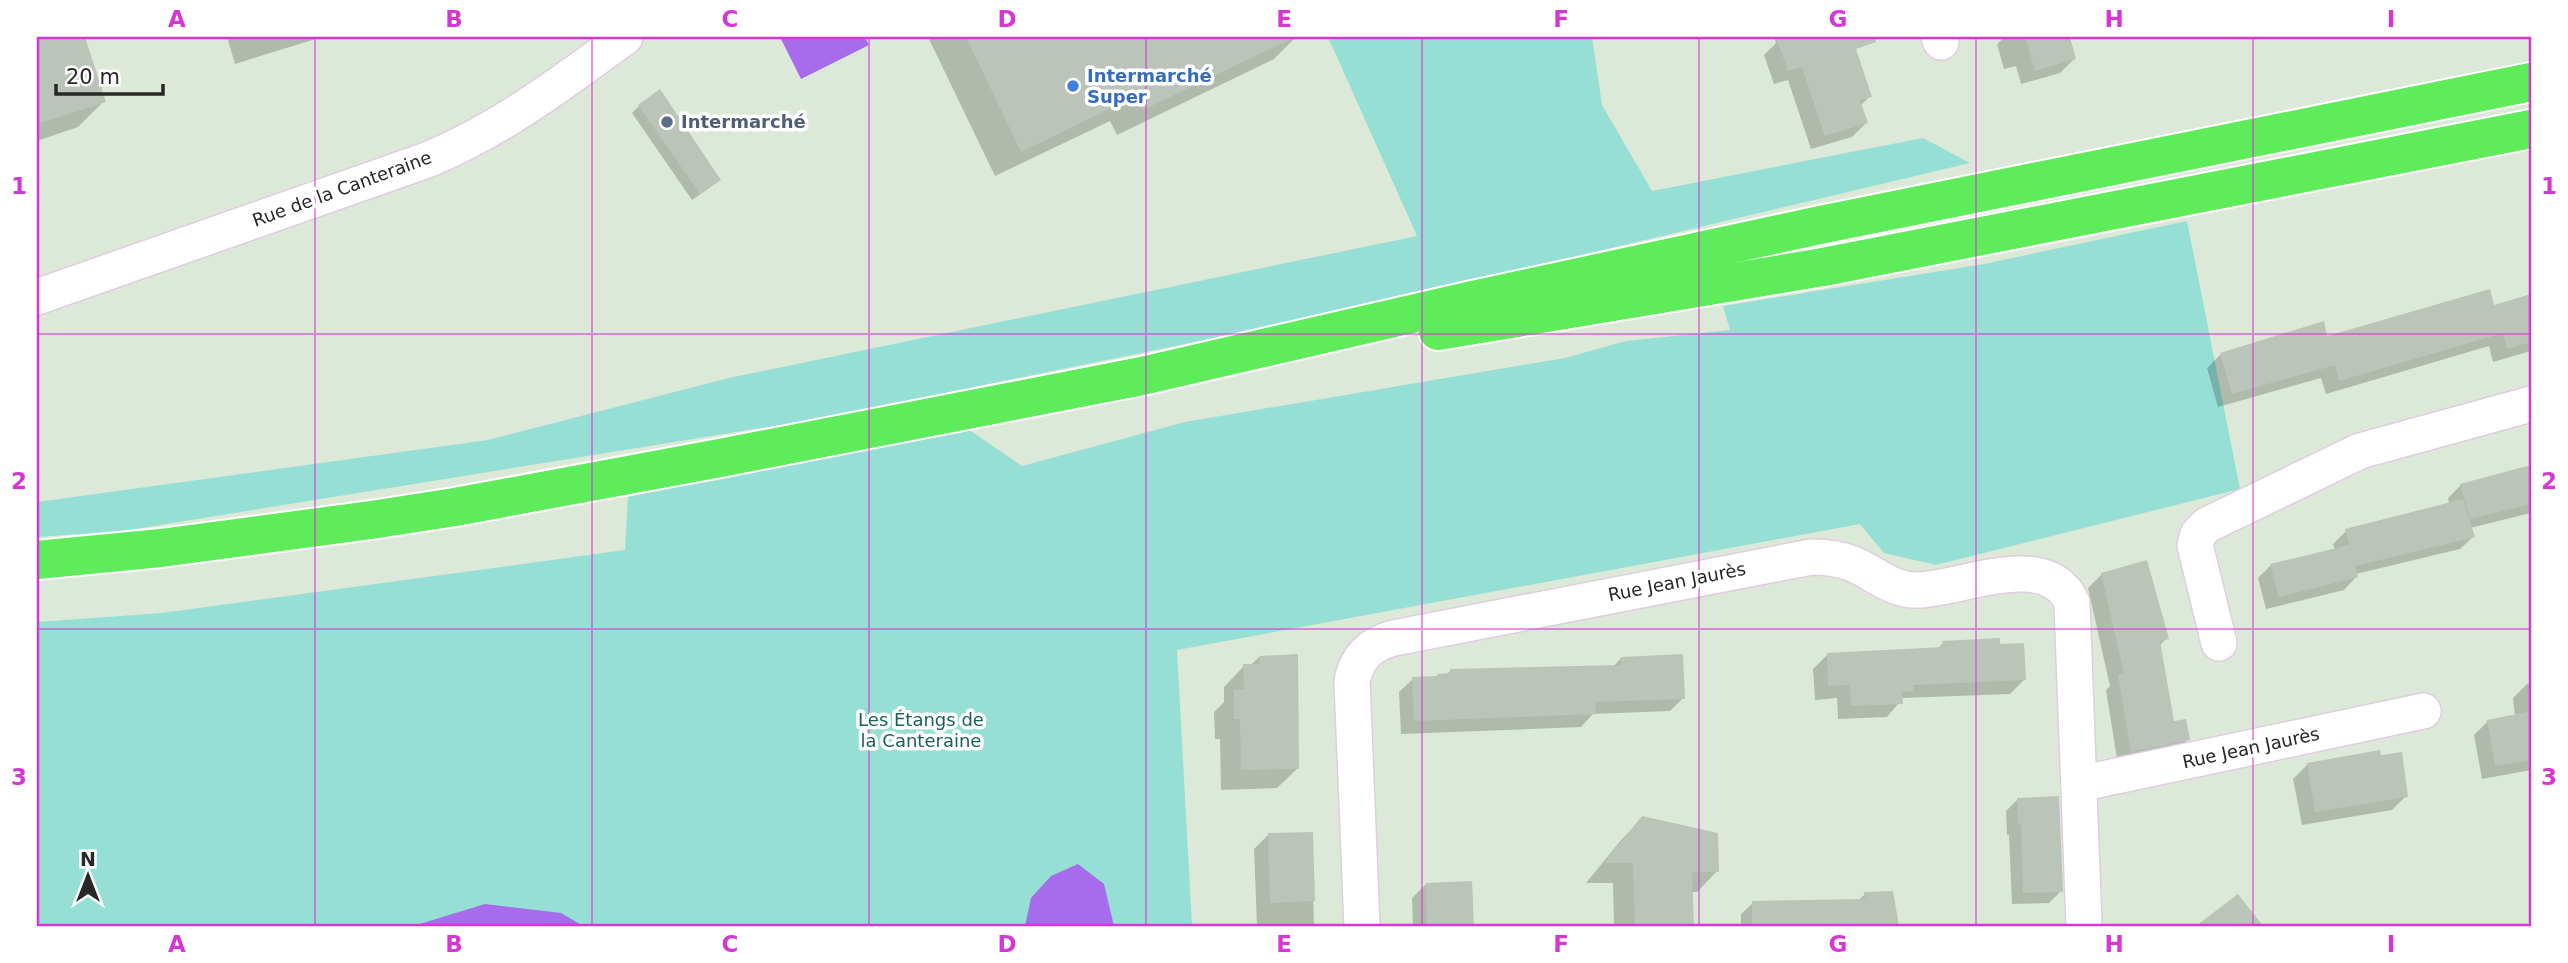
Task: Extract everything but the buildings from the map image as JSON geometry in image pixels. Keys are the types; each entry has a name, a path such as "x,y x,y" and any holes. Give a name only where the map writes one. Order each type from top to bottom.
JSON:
{"main road":[{"path":"37,560 281,533 455,508 1142,376 1468,301 1807,228 2531,82"},
{"path":"1142,376 1488,324 1823,267 2531,129"}],"street":[{"name":"Rue de la Canteraine","path":"37,297 427,160 465,144 568,78 625,37"},
{"path":"2219,643 2195,545 2198,534 2207,525 2360,451 2531,404"},
{"name":"Rue Jean Jaurès","path":"1362,926 1352,681 1357,663 1369,648 1394,638 1811,557 1839,559 1902,589 1916,590 2001,576 2035,575 2058,584 2067,593 2072,603 2084,926"},
{"name":"Rue Jean Jaurès","path":"2079,784 2423,711"}],"green space":[{"path":"1328,37 1592,37 1602,105 1652,191 1923,138 1970,163 1337,313 817,419 123,531 37,537 37,502 488,440 729,378 1417,236"},
{"name":"Les Étangs de la Canteraine","path":"2187,221 2240,489 1936,565 1884,553 1860,524 1177,650 1192,926 37,926 37,622 162,613 625,550 628,497 965,427 1022,466 1185,422 1565,358 1626,341 1730,330 1723,306 1984,264"}],"shaded area":[{"path":"780,37 865,37 869,45 801,79"},
{"path":"1078,864 1104,884 1114,926 1025,926 1031,898 1051,876"},
{"path":"485,904 561,913 583,926 413,926"}],"place":[{"name":"Intermarché Super","path":"1073,86"},
{"name":"Intermarché","path":"667,122"}]}
